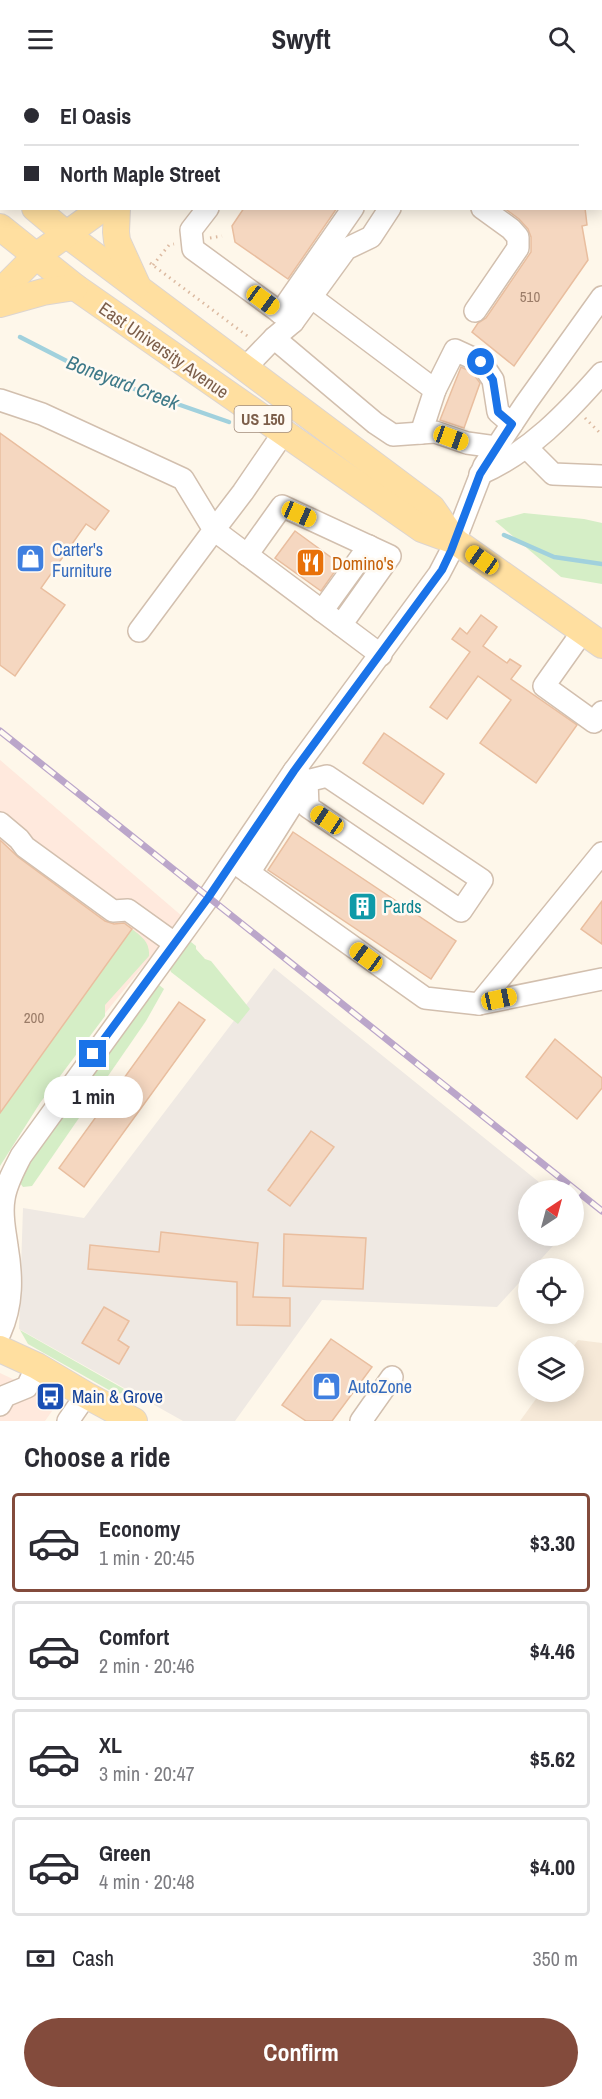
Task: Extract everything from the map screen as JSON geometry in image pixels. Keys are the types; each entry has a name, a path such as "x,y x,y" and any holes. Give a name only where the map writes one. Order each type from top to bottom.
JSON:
{"main road":[{"path":"4,238 38,210"},
{"name":"East University Avenue","path":"40,210 66,234 432,507 455,542"},
{"path":"0,292 36,256 100,210"},
{"path":"117,210 117,242 138,288"},
{"name":"East University Avenue","path":"4,238 36,256 75,288 422,529 455,542 592,638"},
{"path":"0,304 43,292 75,288"},
{"path":"0,1349 37,1366 134,1421"}],"street":[{"path":"206,210 191,230 194,249 287,317"},
{"path":"245,368 274,338 352,210"},
{"path":"287,317 311,297 346,249 371,237 389,210"},
{"path":"475,311 518,248 518,237 485,210"},
{"path":"311,297 435,390"},
{"path":"0,1333 9,1307 11,1287 10,1263 2,1218 2,1197 21,1156 174,943 241,867 381,655 442,570 480,474 496,447 602,297"},
{"path":"274,338 375,423 393,435 435,432 467,443 496,447"},
{"path":"421,433 435,390 455,350 481,362 493,380 498,412 512,424"},
{"path":"480,474 502,464 526,447 574,406 602,373"},
{"path":"0,400 42,414 183,479 214,530 381,655"},
{"path":"140,632 284,432"},
{"path":"526,447 553,474 602,476"},
{"path":"247,555 282,507 390,556 341,625"},
{"path":"322,611 369,546"},
{"path":"592,638 544,686 594,722 602,712"},
{"path":"301,776 327,776 482,880 461,911 308,807 301,776"},
{"path":"0,823 25,847 113,910 128,910 174,943"},
{"path":"479,1004 602,853"},
{"path":"241,867 425,998 479,1004 602,979"},
{"path":"0,1406 5,1396 27,1387 37,1366"},
{"path":"361,1421 392,1377"},
{"path":"68,1421 86,1395"}],"path":[{"path":"147,260 251,338"},
{"path":"574,406 602,435"}],"shaded area":[{"path":"0,760 183,917 0,1143"},
{"path":"274,968 536,1180 518,1180 518,1246 553,1246 542,1258 518,1258 518,1284 497,1307 322,1300 235,1421 183,1421 19,1329 23,1208 84,1218"},
{"path":"584,1341 602,1343 602,1421 520,1421 534,1402 584,1402"},
{"path":"0,1373 59,1401 45,1421 0,1421"}],"green space":[{"path":"524,513 602,523 602,584 561,577 495,521"},
{"path":"132,929 147,943 149,956 105,1005 105,1016 40,1103 0,1166 0,1110 4,1108"},
{"path":"191,942 205,959 211,961 250,1009 238,1024 171,972 169,967 180,948"},
{"path":"159,985 164,989 146,1021 32,1186 23,1187 17,1179 154,986"},
{"path":"20,1330 124,1389 122,1393 116,1394 28,1344"}],"building":[{"path":"243,210 336,210 288,279 235,242 232,226"},
{"path":"507,210 585,210 587,225 582,226 588,260 514,366 472,332 478,323 486,318 531,252 531,237 528,229"},
{"path":"461,367 472,372 480,383 464,428 440,420"},
{"name":"Carter's Furniture","path":"0,433 109,511 95,530 86,524 41,588 65,605 15,676 0,665"},
{"name":"Domino's","path":"295,531 340,564 321,591 275,558"},
{"path":"481,615 497,627 483,646 507,663 510,659 521,666 511,679 577,725 536,783 480,743 511,700 478,676 447,719 430,707 470,652 452,639 460,628 467,634"},
{"path":"384,733 444,774 423,804 363,763"},
{"name":"Pards","path":"293,832 456,941 431,979 268,870"},
{"path":"0,840 18,857 105,921 114,924 124,923 132,929 0,1113"},
{"path":"602,901 602,944 581,929"},
{"path":"179,1002 205,1020 84,1187 59,1168"},
{"path":"555,1039 602,1078 602,1088 577,1119 526,1077"},
{"path":"311,1131 334,1147 290,1206 268,1190"},
{"path":"161,1232 258,1243 253,1297 290,1298 290,1326 237,1325 237,1282 88,1269 90,1245 159,1252"},
{"path":"284,1234 366,1238 363,1289 283,1286"},
{"path":"104,1307 129,1321 118,1340 129,1347 119,1364 82,1343"},
{"name":"AutoZone","path":"331,1339 372,1367 332,1421 306,1421 282,1405"}],"waterway":[{"name":"Boneyard Creek","path":"20,337 94,375 229,422"},
{"name":"Boneyard Creek","path":"504,535 554,557 602,564"}],"railway":[{"path":"0,731 602,1211"}],"place":[{"name":"Carter's Furniture","path":"31,559"},
{"name":"Domino's","path":"311,563"},
{"name":"Pards","path":"362,906"},
{"name":"AutoZone","path":"327,1386"},
{"name":"Main & Grove","path":"51,1396"}],"route":[{"path":"93,1054 208,898 294,771 442,570 480,474 512,424 498,412 493,380 481,362"}]}
